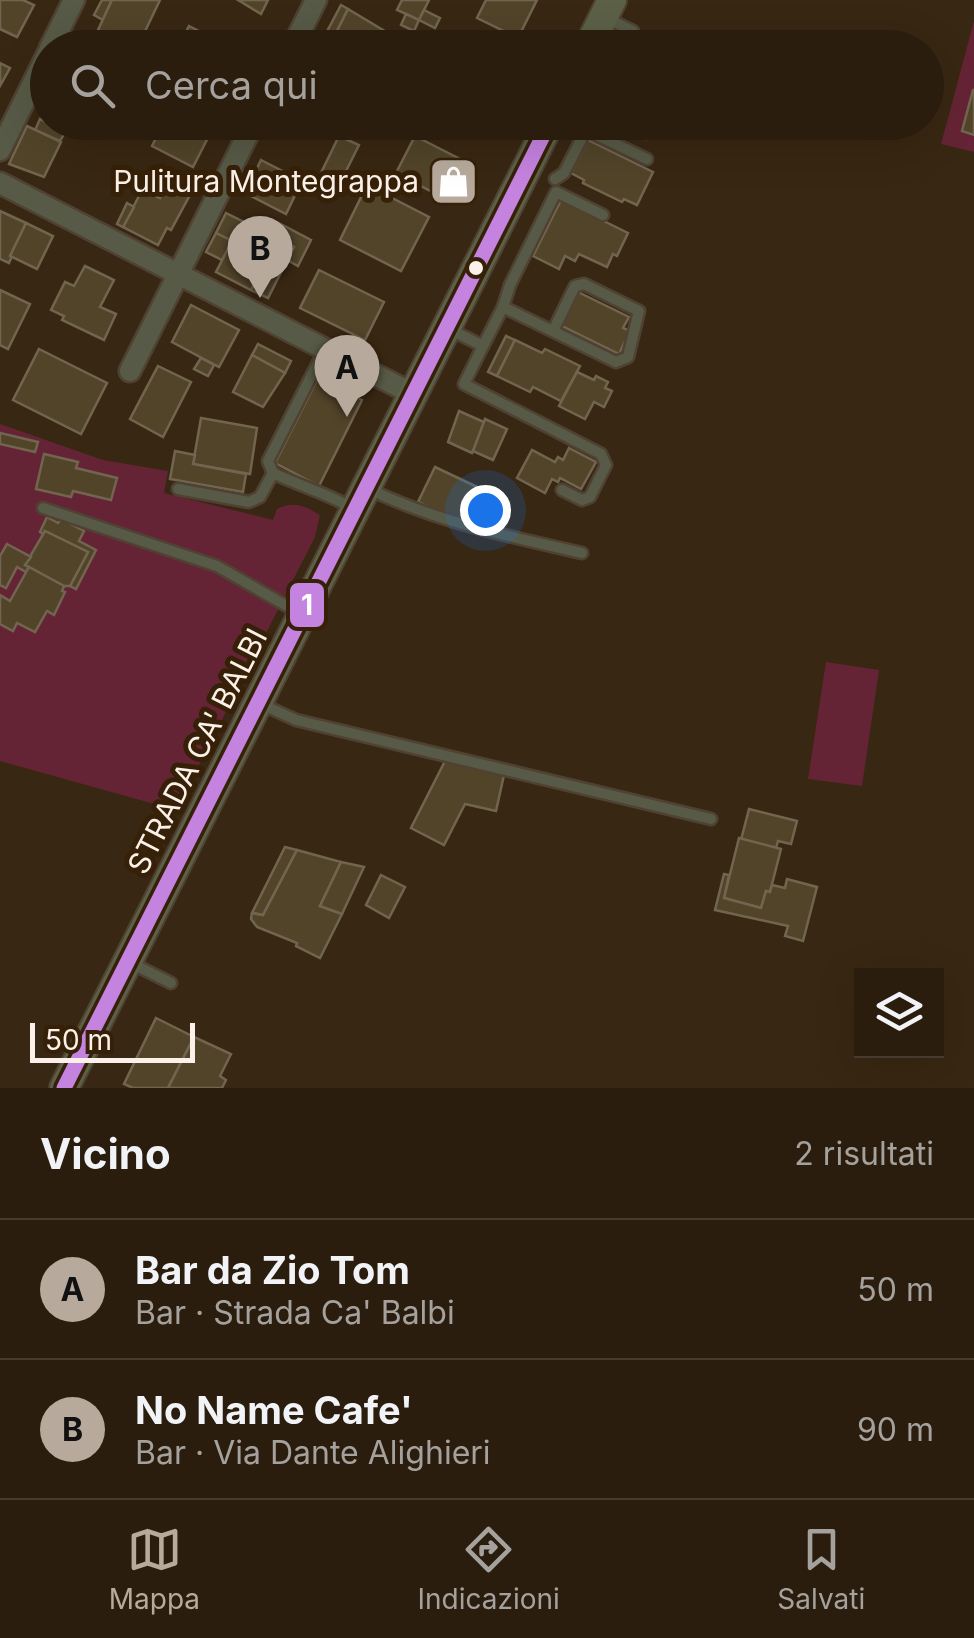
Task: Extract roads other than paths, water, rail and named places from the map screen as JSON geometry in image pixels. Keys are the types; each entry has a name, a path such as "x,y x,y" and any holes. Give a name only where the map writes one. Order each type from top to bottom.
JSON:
{"main road":[{"name":"STRADA CA' BALBI","path":"64,1088 541,140"}],"street":[{"path":"59,30 74,0"},
{"path":"301,30 316,0"},
{"path":"0,150 30,89"},
{"path":"130,371 245,140"},
{"path":"0,183 413,394"}],"lane":[{"path":"607,8 632,30"},
{"path":"554,179 564,173 581,140"},
{"path":"607,140 647,159"},
{"path":"528,166 554,179"},
{"path":"554,179 556,192 464,384 601,454 606,465 590,497 582,500 562,490"},
{"path":"556,192 603,215"},
{"path":"503,307 616,362 628,357 639,311 584,284 575,286 553,331"},
{"path":"446,328 483,346"},
{"path":"325,349 268,461 273,473 355,509 405,507 455,524 582,552"},
{"path":"178,489 249,502 260,497 273,473"},
{"path":"43,508 218,566 302,615"},
{"path":"258,702 296,720 711,818"},
{"path":"128,962 172,983"}],"place":[{"name":"Pulitura Montegrappa","path":"454,181"},
{"name":"No Name Cafe'","path":"260,298"},
{"name":"Bar da Zio Tom","path":"347,417"}]}
